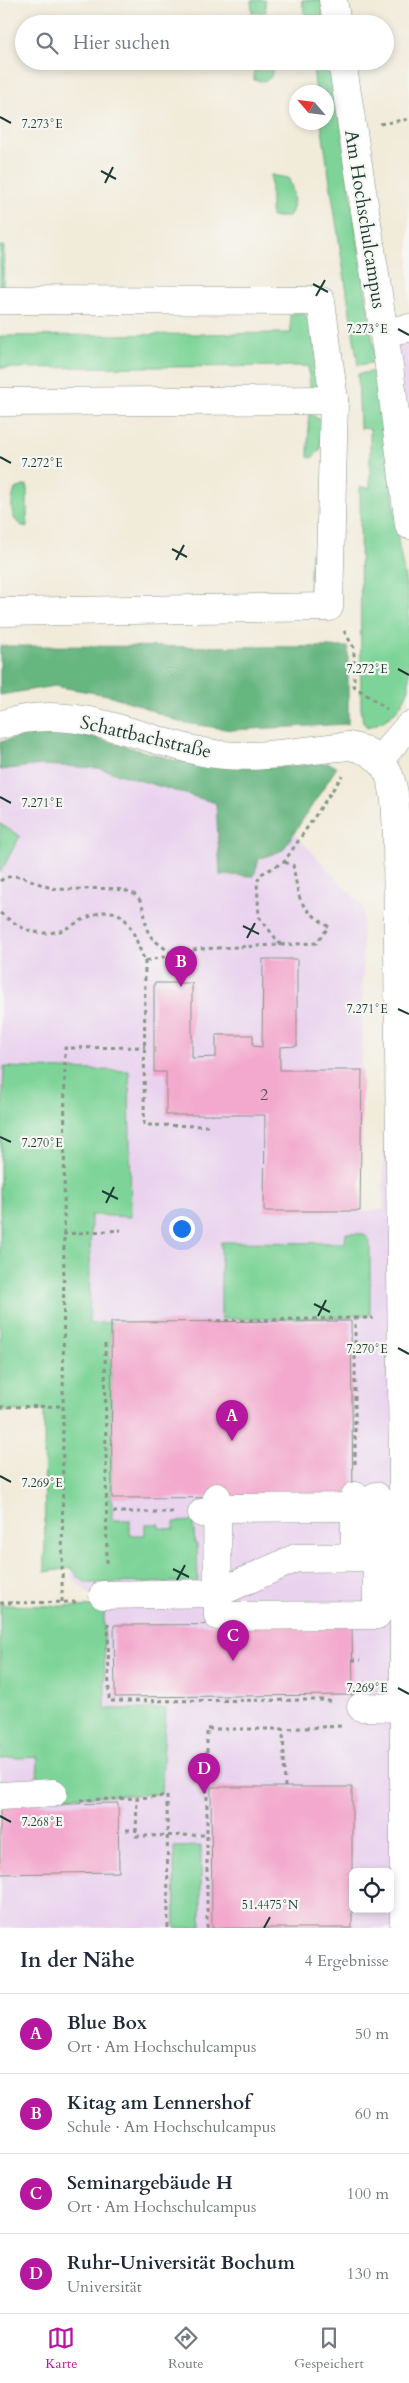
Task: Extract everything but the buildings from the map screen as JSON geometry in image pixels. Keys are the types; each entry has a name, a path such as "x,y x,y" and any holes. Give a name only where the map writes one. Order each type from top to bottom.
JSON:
{"street":[{"path":"333,0 336,15"},
{"name":"Am Hochschulcampus","path":"344,70 396,330 409,525"},
{"path":"0,300 320,301 334,400 329,607 0,612"},
{"path":"0,402 334,400"},
{"name":"Schattbachstraße","path":"0,726 39,716 76,719 108,724 172,744 210,753 253,756 349,746 358,748 379,760"},
{"path":"401,720 379,760 391,776 396,798 397,836 404,1589 404,1928"},
{"path":"366,1502 377,1615 361,1620 253,1620 218,1616 218,1593 205,1507 366,1502"},
{"path":"105,1595 218,1593 296,1558 371,1557"},
{"path":"361,1707 403,1708"},
{"path":"0,1796 52,1793"}],"path":[{"path":"354,648 354,686 401,720"},
{"path":"282,946 259,917 257,882 261,874 284,862 342,776"},
{"path":"145,961 198,949 316,943 330,927 304,909 293,865 284,862"},
{"path":"0,881 17,876 56,889 119,890 134,894 142,904 148,934 174,955"},
{"path":"0,913 28,931 44,933 60,931 87,916 103,913 116,915 126,921 145,961 144,1125 211,1126"},
{"path":"62,1602 65,1048 145,1047"},
{"path":"64,1234 122,1230"},
{"path":"355,1318 366,1502"},
{"path":"209,1321 374,1318"},
{"path":"105,1343 105,1595 109,1701 323,1700 361,1707"},
{"path":"0,1407 62,1406"},
{"path":"113,1512 205,1507"},
{"path":"0,1603 85,1602 105,1595"},
{"path":"352,1660 361,1660"},
{"path":"109,1662 114,1662"},
{"path":"207,1928 207,1730 342,1727"},
{"path":"283,1729 285,1787"},
{"path":"52,1793 59,1800 167,1796 168,1928"},
{"path":"137,1798 136,1836 206,1835"},
{"path":"126,1830 136,1830"}],"shaded area":[{"path":"409,338 409,431 396,340"},
{"path":"41,765 98,768 216,803 259,859 283,850 294,833 363,907 361,1211 383,1210 386,966 409,1928 0,1928 0,1716 104,1607 72,1578 68,1217 131,1217 129,1071 0,1164 0,770"}],"green space":[{"path":"251,0 265,0 266,12 252,13"},
{"path":"302,0 321,0 324,15 304,15"},
{"path":"254,70 272,70 268,80 254,80"},
{"path":"313,70 332,70 376,362 358,365 322,130 334,130 334,85 315,85"},
{"path":"271,175 288,178 290,182 294,204 288,217 271,217"},
{"path":"0,246 4,246 3,291 0,290"},
{"path":"303,312 311,321 319,378 316,387 310,387 308,366 0,368 0,336 291,333 290,314"},
{"path":"378,371 399,546 409,601 409,688 393,714 382,722 367,727 363,722 361,708 360,487 370,488 370,429 360,428 358,374"},
{"path":"311,414 323,422 320,450 312,458 308,457 309,415"},
{"path":"27,485 27,527 21,525 14,518 12,501 15,489"},
{"path":"311,552 322,558 317,596 309,595"},
{"path":"0,646 348,647 348,724 232,730 179,722 136,704 108,695 54,686 0,695"},
{"path":"75,732 174,760 219,767 282,767 328,763 337,767 283,850 259,859 254,876 220,875 216,803 98,768 41,765 0,770 0,742 34,733"},
{"path":"0,824 20,836 0,873"},
{"path":"4,1067 129,1071 131,1217 91,1215 89,1324 111,1322 112,1520 130,1520 130,1535 145,1535 145,1524 159,1524 159,1528 174,1529 174,1522 193,1521 195,1544 197,1544 198,1582 87,1583 79,1578 72,1568 45,1572 44,1411 0,1411 0,1164"},
{"path":"346,1233 364,1234 370,1240 370,1315 352,1315 349,1318 221,1319 221,1242 345,1243"},
{"path":"0,1605 104,1607 105,1709 166,1709 161,1794 60,1797 59,1779 37,1780 38,1757 0,1759"},
{"path":"201,1846 201,1928 175,1928 174,1847"}],"place":[{"name":"Kitag am Lennershof","path":"181,987"},
{"name":"Blue Box","path":"232,1441"},
{"name":"Seminargebäude H","path":"233,1661"},
{"name":"Ruhr-Universität Bochum","path":"204,1794"}]}
